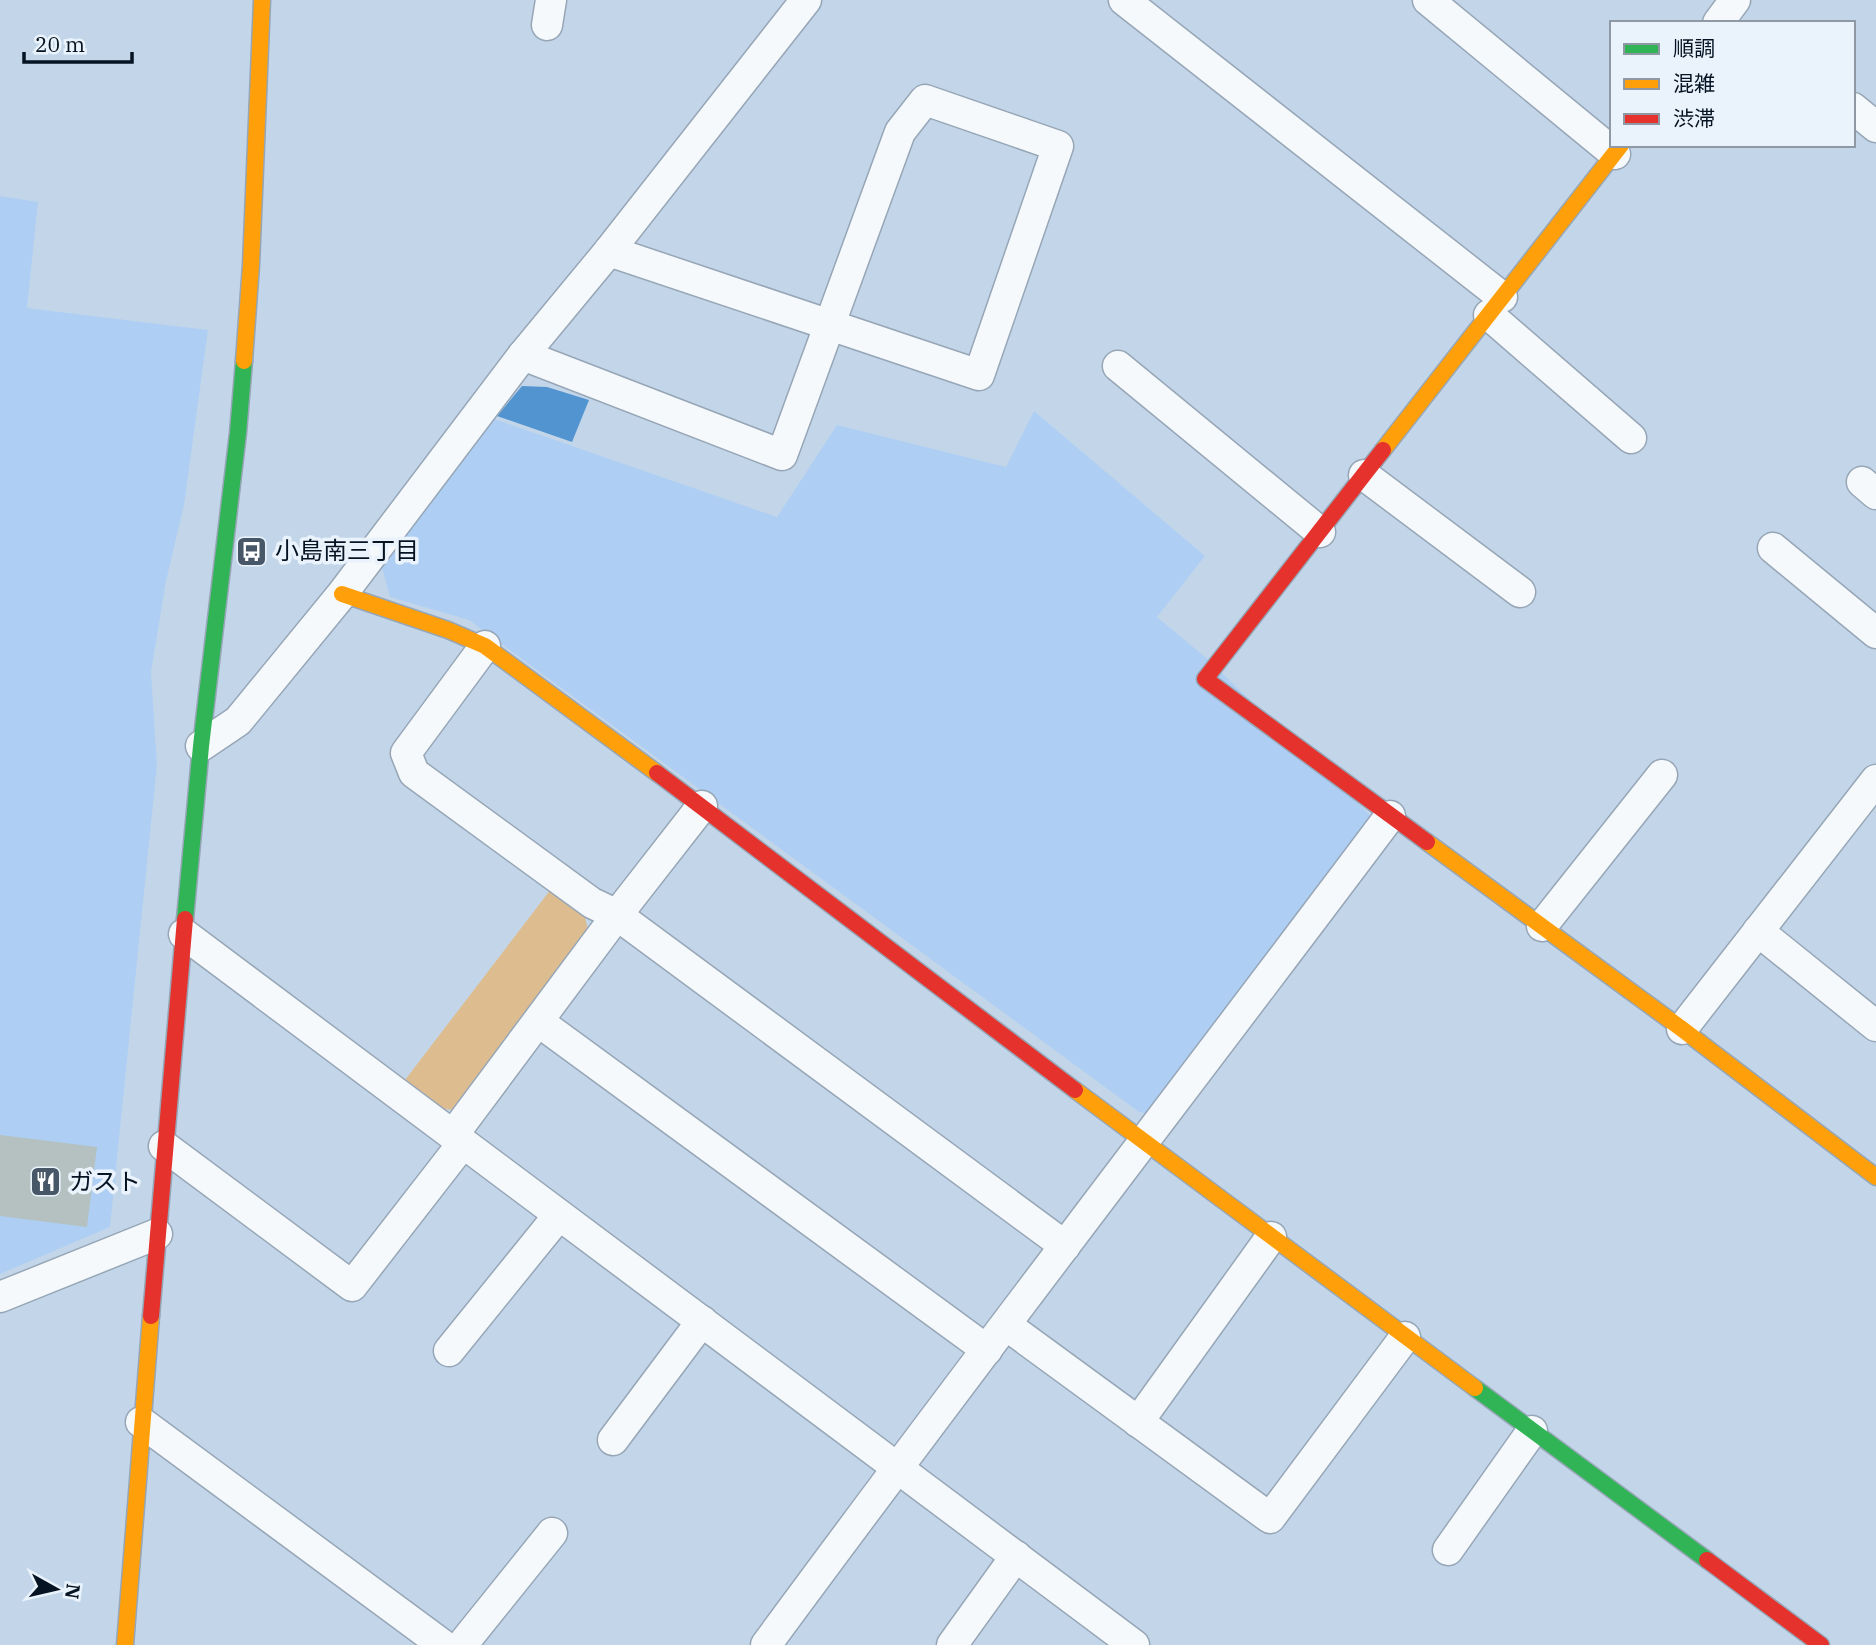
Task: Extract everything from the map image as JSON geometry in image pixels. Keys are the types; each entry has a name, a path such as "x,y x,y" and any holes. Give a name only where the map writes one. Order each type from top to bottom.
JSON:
{"street":[{"path":"125,1645 164,1146 201,746 238,433 251,265 262,0"},
{"path":"201,746 238,721 342,594 523,355 609,251 806,0"},
{"path":"1124,0 1496,306 1631,438"},
{"path":"1427,0 1610,144"},
{"path":"523,355 782,455 830,326 900,132 925,100 1058,146 979,375 830,326 609,251"},
{"path":"1855,110 1876,127"},
{"path":"1618,150 1205,679 1682,1029 1876,1177"},
{"path":"1118,366 1320,532"},
{"path":"1364,475 1520,592"},
{"path":"1773,548 1876,633"},
{"path":"342,594 448,629 485,646 702,806 1145,1143 1821,1645"},
{"path":"485,646 406,753 414,773 592,902 617,915 1065,1247"},
{"path":"1542,926 1662,775"},
{"path":"1682,1029 1876,780"},
{"path":"164,1146 352,1286 617,915 702,806"},
{"path":"766,1645 897,1467 1145,1143 1390,816"},
{"path":"1758,931 1876,1026"},
{"path":"184,934 1134,1645"},
{"path":"539,1022 987,1350"},
{"path":"449,1352 559,1215"},
{"path":"0,1297 157,1234"},
{"path":"1138,1422 1271,1237"},
{"path":"613,1440 702,1321"},
{"path":"1006,1325 1270,1518 1405,1337"},
{"path":"141,1422 443,1645"},
{"path":"1448,1550 1532,1431"},
{"path":"462,1645 552,1533"},
{"path":"952,1645 1016,1556"}],"shaded area":[{"path":"0,196 38,202 27,308 208,330 184,505 166,581 151,672 157,765 110,1227 0,1274"},
{"path":"1034,411 1205,556 1157,617 1205,657 1373,818 1150,1114 1139,1112 469,620 390,597 381,564 494,419 777,517 837,425 1006,467"},
{"path":"551,889 584,913 588,930 457,1110 441,1109 405,1080"}],"water":[{"path":"522,386 547,387 589,400 572,442 497,416"}],"building":[{"name":"ガスト","path":"0,1135 97,1147 87,1227 0,1216"}],"traffic: fast":[{"path":"185,919 201,746 244,361"},
{"path":"1475,1388 1707,1560"}],"traffic: slow":[{"path":"244,361 251,265 262,0"},
{"path":"1383,450 1619,147"},
{"path":"342,594 448,630 485,646 657,773"},
{"path":"1427,842 1682,1029 1876,1177"},
{"path":"1075,1090 1475,1388"},
{"path":"125,1645 151,1316"}],"traffic: jam":[{"path":"1383,450 1205,679 1427,842"},
{"path":"657,773 1075,1090"},
{"path":"151,1316 185,919"},
{"path":"1707,1560 1821,1645"}],"place":[{"name":"小島南三丁目","path":"252,551"},
{"name":"ガスト","path":"46,1182"}]}
